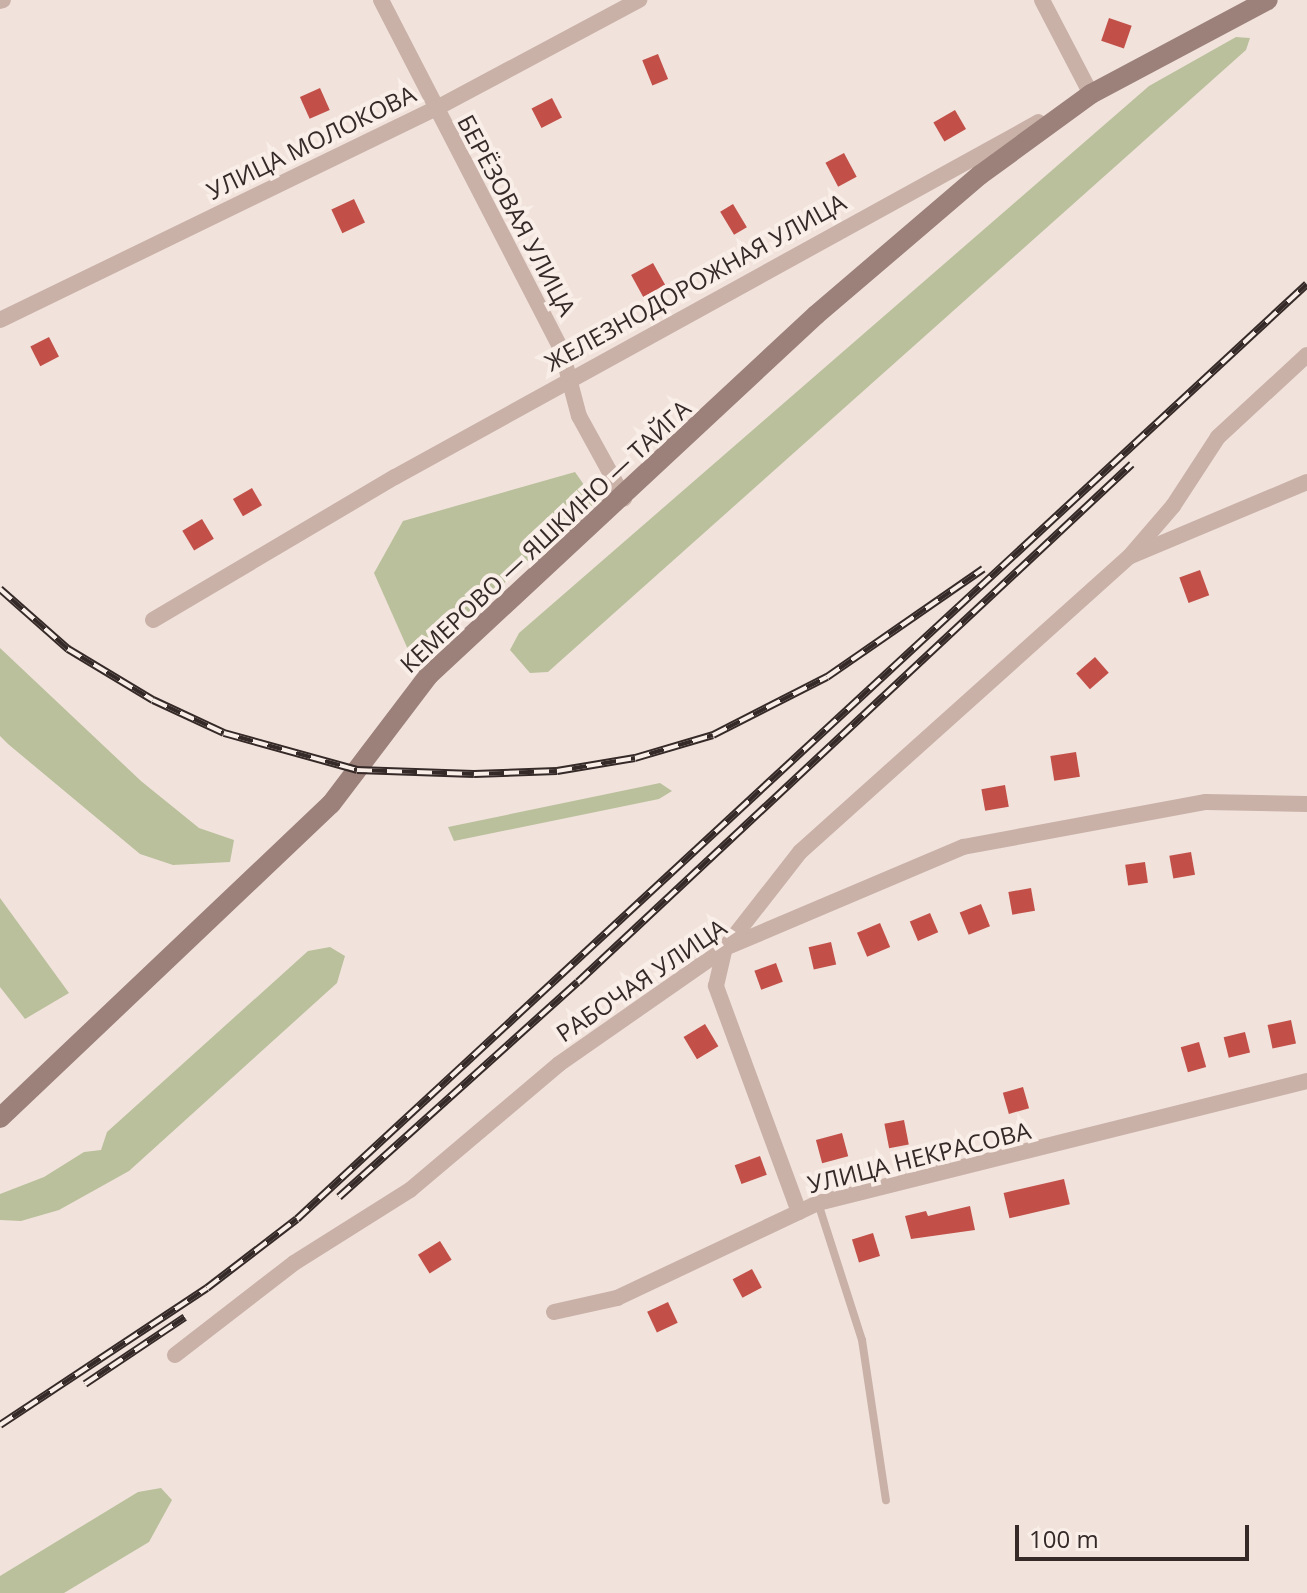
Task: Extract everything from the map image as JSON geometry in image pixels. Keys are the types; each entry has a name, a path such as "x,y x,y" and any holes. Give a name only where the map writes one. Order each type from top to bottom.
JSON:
{"main road":[{"name":"ЖЕЛЕЗНОДОРОЖНАЯ УЛИЦА","path":"1091,94 1268,0"},
{"name":"КЕМЕРОВО — ЯШКИНО — ТАЙГА","path":"0,1118 331,804 428,676 624,498 816,315 980,175 1091,94"}],"street":[{"name":"БЕРЁЗОВАЯ УЛИЦА","path":"381,0 433,110 561,348 572,379 579,416 624,498"},
{"name":"УЛИЦА МОЛОКОВА","path":"0,320 433,110 639,0"},
{"path":"1042,0 1091,94"},
{"name":"ЖЕЛЕЗНОДОРОЖНАЯ УЛИЦА","path":"153,620 572,379 1091,94"},
{"path":"799,1212 716,986 725,948 800,852 1130,556 1173,506 1218,437 1307,355"},
{"path":"1130,556 1307,482"},
{"name":"РАБОЧАЯ УЛИЦА","path":"175,1355 294,1263 410,1190 559,1064 725,948 963,847 1206,802 1307,804"},
{"name":"УЛИЦА НЕКРАСОВА","path":"554,1312 617,1298 818,1203 1307,1081"}],"lane":[{"path":"818,1203 862,1340 886,1500"}],"green space":[{"path":"1236,37 1250,38 1246,50 548,672 530,673 510,650 519,633 1149,86"},
{"path":"575,472 596,502 414,663 374,573 403,521"},
{"path":"0,648 141,781 199,828 234,840 230,862 173,865 140,854 8,744 0,736"},
{"path":"660,783 672,791 659,799 454,841 448,827"},
{"path":"0,898 69,993 25,1019 0,987"},
{"path":"330,947 345,956 337,983 129,1171 59,1210 21,1221 0,1220 0,1194 44,1177 84,1152 101,1150 107,1132 308,951"},
{"path":"161,1488 172,1500 149,1542 64,1593 0,1593 0,1576 138,1492"}],"building":[{"path":"1109,18 1132,26 1124,49 1101,41"},
{"path":"658,54 668,79 652,85 642,60"},
{"path":"320,88 330,110 310,119 300,97"},
{"path":"552,98 562,118 541,128 532,108"},
{"path":"955,110 966,129 944,142 933,122"},
{"path":"844,153 857,177 838,187 825,163"},
{"path":"354,199 365,223 342,233 331,210"},
{"path":"733,204 747,227 734,235 720,212"},
{"path":"653,263 665,285 643,297 631,275"},
{"path":"49,337 59,357 40,366 30,347"},
{"path":"252,488 262,505 243,516 233,499"},
{"path":"202,519 214,539 194,551 182,531"},
{"path":"1200,570 1209,595 1189,603 1179,578"},
{"path":"1095,657 1109,673 1090,689 1076,673"},
{"path":"1076,752 1080,777 1054,781 1050,756"},
{"path":"1005,785 1009,807 985,811 981,789"},
{"path":"1191,852 1195,875 1173,878 1169,856"},
{"path":"1145,862 1148,883 1128,886 1125,865"},
{"path":"1031,888 1035,911 1012,915 1008,892"},
{"path":"981,904 990,926 969,935 960,913"},
{"path":"930,913 938,932 918,941 910,922"},
{"path":"880,923 890,947 867,957 857,933"},
{"path":"831,942 836,964 814,970 809,947"},
{"path":"776,963 783,982 761,990 754,971"},
{"path":"1291,1020 1296,1043 1273,1048 1268,1025"},
{"path":"705,1024 718,1046 697,1059 684,1037"},
{"path":"1245,1032 1250,1052 1229,1058 1224,1037"},
{"path":"1199,1042 1206,1067 1188,1072 1181,1047"},
{"path":"1023,1087 1029,1108 1009,1114 1003,1093"},
{"path":"904,1120 909,1145 889,1148 884,1124"},
{"path":"842,1133 848,1156 822,1163 816,1140"},
{"path":"760,1156 767,1175 741,1184 735,1165"},
{"path":"1064,1179 1070,1204 1009,1218 1004,1193"},
{"path":"970,1206 975,1230 911,1239 905,1216 926,1211 928,1216"},
{"path":"873,1233 880,1256 859,1262 852,1239"},
{"path":"440,1241 452,1260 430,1273 418,1255"},
{"path":"752,1269 762,1288 742,1298 733,1279"},
{"path":"668,1302 678,1323 657,1333 647,1312"}],"railway":[{"path":"0,1425 207,1288 297,1219 1307,284"},
{"path":"339,1197 578,982 1132,464"},
{"path":"0,589 68,649 153,700 224,733 357,770 474,774 557,771 635,758 713,735 827,677 983,569"},
{"path":"85,1384 185,1317"}]}
